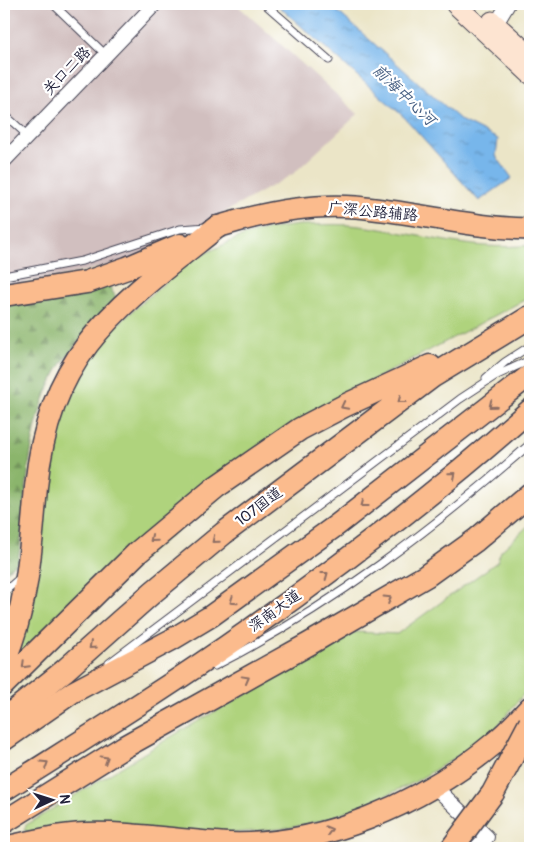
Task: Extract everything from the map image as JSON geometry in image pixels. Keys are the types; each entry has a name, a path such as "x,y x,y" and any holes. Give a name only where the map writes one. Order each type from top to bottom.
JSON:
{"highway":[{"path":"4,295 87,282 127,268 217,227"},
{"path":"4,661 20,618 30,560 39,469 47,422 59,391 77,358 97,330 120,306 217,227"},
{"path":"4,684 137,553 216,487 254,460 300,430 344,406 522,322"},
{"name":"107国道","path":"4,719 64,671 224,532 433,376 522,322"},
{"path":"4,822 124,747 411,585 476,540 530,494"},
{"path":"4,848 56,837 85,834 231,844 278,841 303,837 361,820 398,805 434,786 493,745 530,708"},
{"path":"452,848 493,793 530,723"}],"main road":[{"path":"455,4 530,74"},
{"path":"474,4 530,55"},
{"name":"广深公路辅路","path":"217,227 280,211 318,207 354,207 504,229 530,229"},
{"path":"4,740 73,692 171,640 211,616 344,519 530,374"},
{"name":"深南大道","path":"4,790 130,710 248,631 387,528 530,410"}],"street":[{"name":"关口二路","path":"4,161 154,4"},
{"path":"496,24 508,4"},
{"path":"434,786 487,837 476,848"}],"lane":[{"path":"52,4 106,55"},
{"path":"265,4 329,60"},
{"path":"4,114 28,136"},
{"path":"4,276 82,261 121,250 180,229 217,227"},
{"path":"460,399 505,362 530,346"},
{"path":"73,692 131,644 460,399 494,376 530,360"},
{"path":"130,710 255,645 342,592 446,515 530,444"},
{"path":"4,592 20,579 30,560"}],"shaded area":[{"path":"4,4 236,4 358,114 293,174 143,258 59,277 4,286"}],"green space":[{"path":"299,225 349,225 462,244 485,246 530,245 530,297 339,398 11,666 58,429 75,381 102,338 191,260 240,237 269,229"},
{"path":"108,284 117,299 67,356 53,378 43,403 30,455 18,561 4,573 4,302"},
{"path":"530,524 530,686 497,727 466,751 413,783 362,806 327,819 289,828 221,834 28,832 24,830 26,825 179,732 355,632 397,634 497,562 501,551"}],"water":[{"name":"前海中心河","path":"276,4 329,4 462,121 498,139 496,156 512,178 479,201 405,118"}]}
